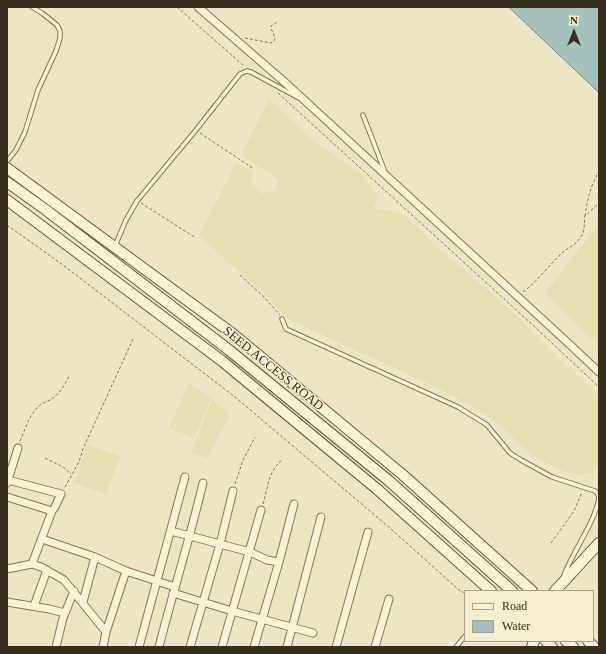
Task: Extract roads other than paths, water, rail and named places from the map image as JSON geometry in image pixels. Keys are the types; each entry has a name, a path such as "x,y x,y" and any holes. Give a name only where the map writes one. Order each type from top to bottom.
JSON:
{"street":[{"path":"198,7 307,103 599,372"},
{"path":"7,168 233,334 403,475 531,590"},
{"name":"SEED ACCESS ROAD","path":"7,182 46,210 229,350 388,480 511,590"},
{"name":"SEED ACCESS ROAD","path":"7,200 222,361 377,489 487,590"},
{"path":"18,448 8,482 60,494 32,564"},
{"path":"140,647 185,477"},
{"path":"159,647 190,537 203,483"},
{"path":"190,647 220,544 233,491"},
{"path":"7,497 52,511"},
{"path":"254,647 294,504"},
{"path":"222,647 261,510"},
{"path":"286,647 321,517"},
{"path":"171,531 250,552 267,560 279,562"},
{"path":"336,647 368,532"},
{"path":"42,539 95,557 203,602 313,633"},
{"path":"558,588 599,543"},
{"path":"83,602 95,557"},
{"path":"7,569 32,564 47,570 64,580 106,632"},
{"path":"34,606 47,570"},
{"path":"103,647 106,632 126,571"},
{"path":"56,647 65,613 74,591"},
{"path":"375,647 389,599"},
{"path":"7,602 65,613"}],"lane":[{"path":"7,161 16,150 25,132 38,90 56,51 60,38 60,31 57,25 46,15 32,7"},
{"path":"115,247 126,220 137,201 196,130 236,77 240,74 247,72 307,103"},
{"path":"363,115 386,175"},
{"path":"282,319 286,329 458,407 487,425 510,452 521,460 552,477 584,487 599,496 589,524 567,566 558,588"},
{"path":"456,647 464,637"}],"water":[{"path":"509,7 599,7 599,93 594,88"}]}
